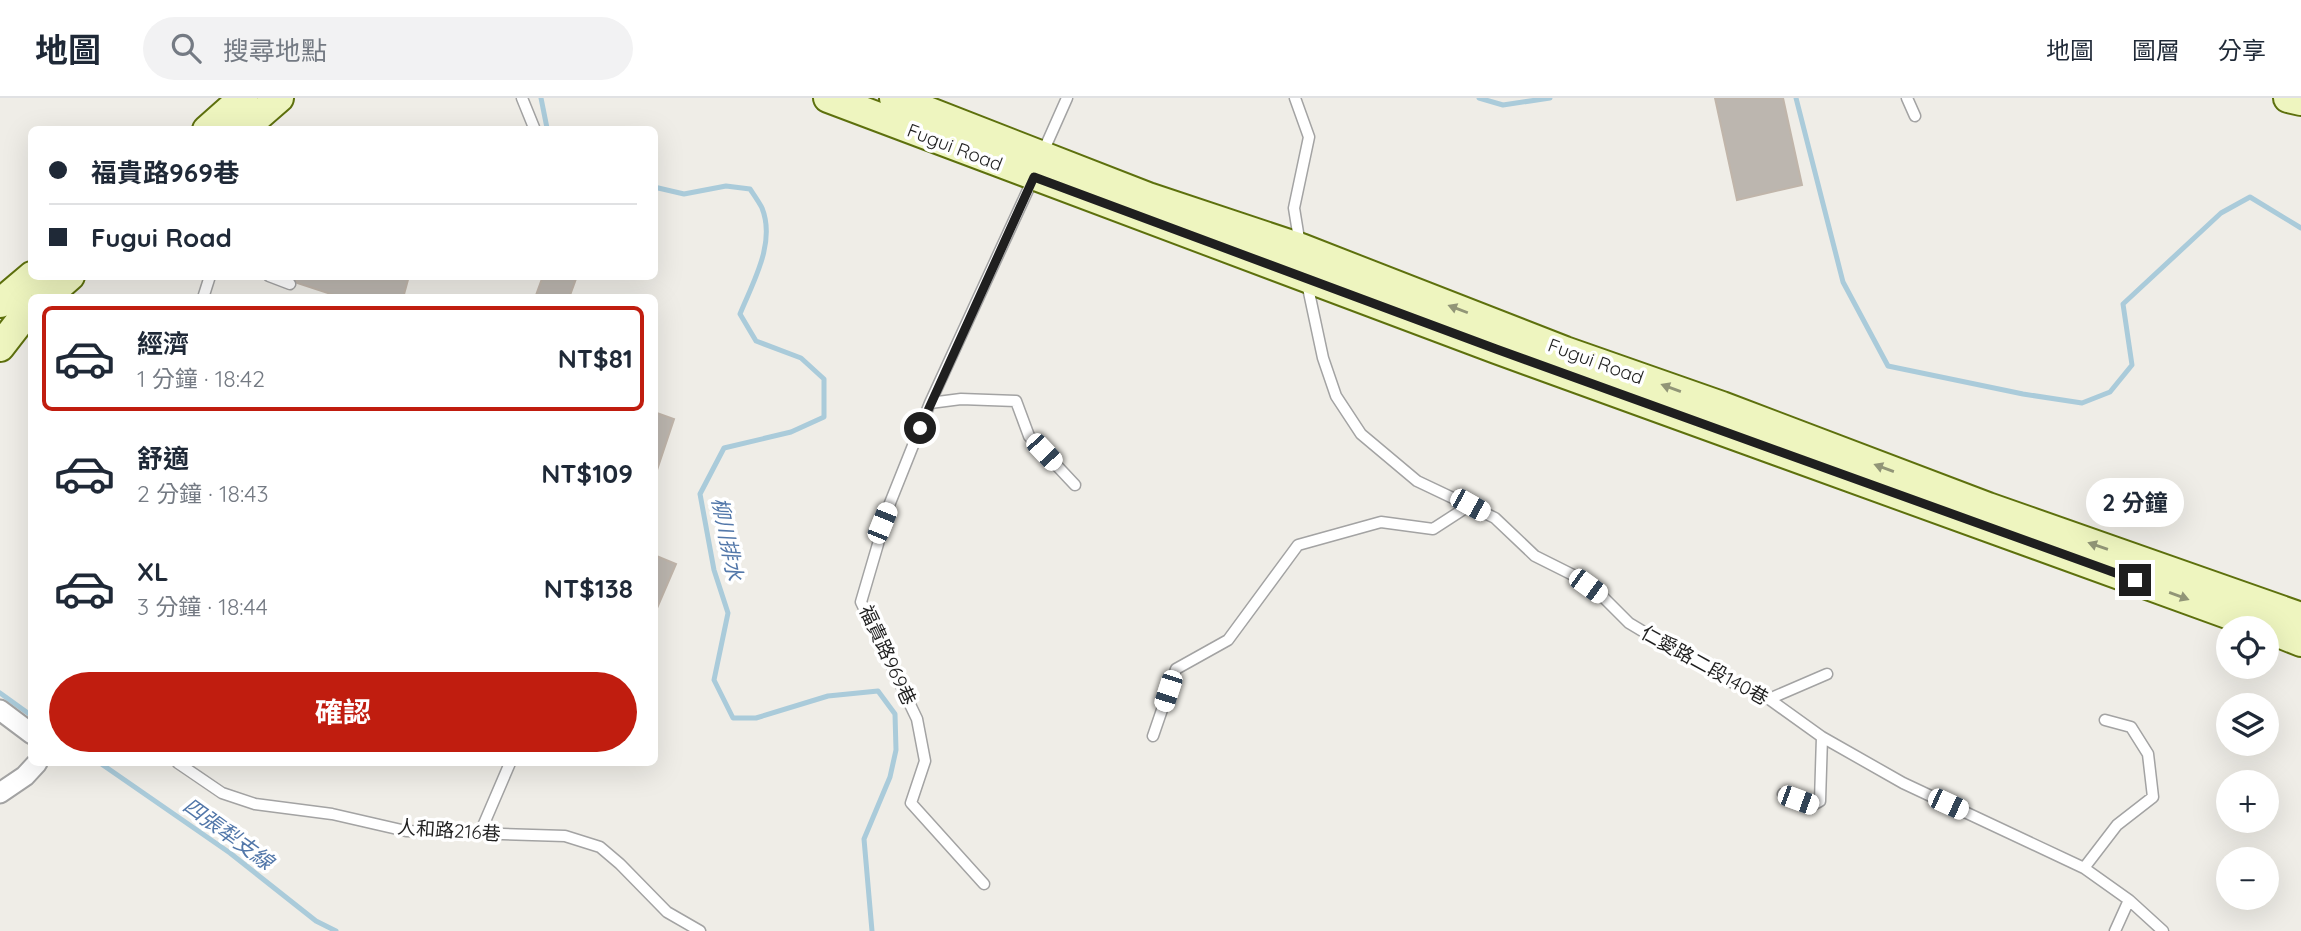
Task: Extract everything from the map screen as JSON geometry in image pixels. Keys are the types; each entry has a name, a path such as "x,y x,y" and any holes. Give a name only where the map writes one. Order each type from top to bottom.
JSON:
{"street":[{"name":"Fugui Road","path":"828,98 1037,167 2241,608 2301,617"},
{"name":"Fugui Road","path":"894,98 1037,167"},
{"path":"2288,98 2301,101"},
{"path":"217,126 263,107"},
{"path":"246,126 263,107"},
{"path":"0,303 28,279"},
{"path":"50,294 65,280"},
{"path":"0,347 28,312"},
{"name":"Fugui Road","path":"2241,608 2251,616"},
{"name":"Fugui Road","path":"2279,633 2301,642"},
{"path":"0,710 28,731"},
{"path":"0,793 25,776 34,766"}],"lane":[{"path":"522,98 533,126"},
{"name":"福貴路969巷","path":"984,884 911,803 925,761 917,719 861,602 882,523 930,404 1067,98"},
{"name":"仁愛路二段140巷","path":"1295,98 1309,136 1294,208 1303,264 1323,358 1336,396 1361,434 1417,481 1495,518 1535,556 1575,576 1602,596 1629,623 1714,674 1769,699 1822,737 1903,783 2084,868 2129,900 2163,931"},
{"path":"1907,98 1915,116"},
{"path":"280,280 290,284"},
{"path":"930,404 961,399 1016,401 1029,436 1075,485"},
{"path":"1153,736 1175,669 1228,640 1298,545 1381,522 1433,529 1470,505"},
{"path":"1769,699 1827,674"},
{"path":"2084,868 2117,825 2153,797 2148,754 2131,727 2105,720"},
{"path":"1783,794 1813,805 1820,801 1822,737"},
{"name":"人和路216巷","path":"182,766 222,793 255,804 332,814 406,831 565,836 600,847 667,912 700,931"},
{"path":"480,833 509,766"},
{"path":"2115,931 2129,900"}],"building":[{"path":"1715,98 1783,98 1802,185 1737,200"},
{"path":"294,280 408,280 404,294 331,294"},
{"path":"542,280 576,280 570,294 536,294"},
{"path":"658,413 674,419 658,467"},
{"path":"658,557 676,564 658,606"}],"waterway":[{"name":"柳川排水","path":"541,98 547,126"},
{"path":"1479,98 1503,105 1550,98"},
{"path":"1796,98 1843,282 1888,366 2023,394 2082,403 2110,392 2132,365 2123,304 2221,213 2250,197 2301,228"},
{"name":"柳川排水","path":"658,188 684,194 726,186 750,189 762,208 766,221 765,248 740,314 756,341 801,358 824,379 824,417 791,432 724,448 700,494 714,570 728,613 714,680 733,718 756,718 828,696 878,691 895,714 896,750 890,777 864,839 872,931"},
{"name":"四張犁支線","path":"0,693 28,713"},
{"name":"四張犁支線","path":"104,766 230,853 316,921 336,931"}],"route":[{"path":"920,428 1034,177 1496,349 2135,580"}]}
